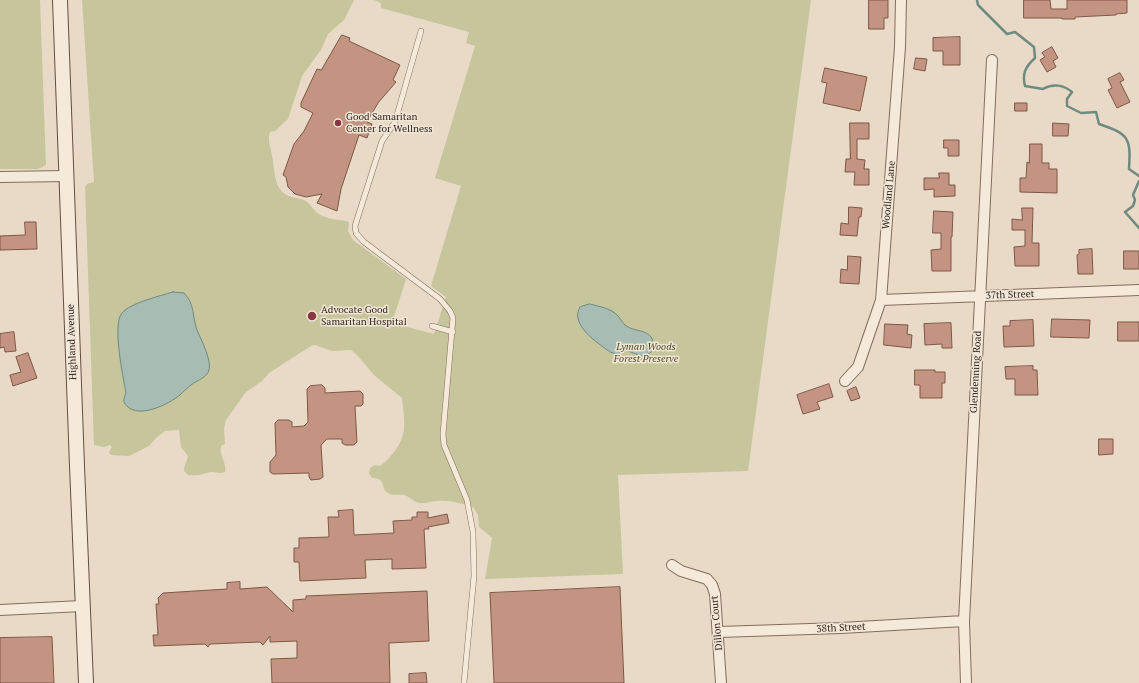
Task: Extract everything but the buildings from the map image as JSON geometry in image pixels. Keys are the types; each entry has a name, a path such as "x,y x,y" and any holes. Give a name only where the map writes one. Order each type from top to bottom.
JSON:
{"main road":[{"name":"Highland Avenue","path":"60,0 86,683"}],"street":[{"name":"Woodland Lane","path":"845,381 858,367 880,300 900,47 901,0"},
{"name":"Glendenning Road","path":"966,683 964,621 992,60"},
{"path":"0,177 66,176"},
{"name":"37th Street","path":"880,300 1139,290"},
{"name":"Dillon Court","path":"672,565 681,571 707,579 712,585 716,594 719,632 720,683"},
{"path":"0,610 82,606"},
{"name":"38th Street","path":"719,632 842,628 964,621"}],"lane":[{"path":"421,31 395,122 382,141 355,226 356,233 364,242 440,299 446,305 453,318 453,332 443,434 444,445 467,500 472,532 474,576 464,683"},
{"path":"432,326 453,332"}],"green space":[{"path":"0,0 40,0 46,165 38,169 0,169"},
{"name":"Lyman Woods Forest Preserve","path":"82,0 354,0 344,20 328,34 321,50 302,76 288,119 275,131 270,132 269,141 277,184 284,193 306,201 322,216 349,222 348,231 353,240 406,279 392,323 434,334 446,297 431,286 461,186 435,178 475,46 466,43 469,32 381,8 381,3 374,0 811,0 748,471 618,475 623,574 485,579 492,538 479,527 478,515 474,508 448,501 420,503 404,495 390,494 384,489 380,480 377,478 372,478 369,474 370,468 375,465 380,466 388,459 401,440 404,430 402,398 374,375 351,350 332,351 315,345 311,346 269,373 262,381 246,392 226,420 224,429 225,444 221,446 225,472 188,475 184,471 184,467 188,456 181,447 179,430 165,431 149,446 129,456 111,455 109,452 112,447 110,445 104,447 94,445 85,187 87,184 94,182"}],"shaded area":[{"path":"173,292 184,293 190,301 195,325 208,356 210,366 208,373 193,383 175,399 162,406 146,411 132,410 125,404 124,401 126,393 119,351 119,319 126,309 132,306"},
{"path":"590,304 612,311 626,326 649,335 653,341 651,352 644,356 628,351 614,353 610,352 592,339 581,327 578,320 580,307"}],"waterway":[{"path":"977,0 978,5 1007,34 1015,32 1034,47 1035,58 1029,64 1024,74 1025,86 1043,89 1054,85 1066,88 1072,92 1067,99 1067,106 1081,113 1096,112 1099,124 1117,131 1126,139 1130,159 1129,169 1139,176"},
{"path":"1139,181 1133,195 1135,200 1133,206 1125,212 1139,228"}],"place":[{"name":"Good Samaritan Center for Wellness","path":"338,123"},
{"name":"Advocate Good Samaritan Hospital","path":"312,316"}]}
